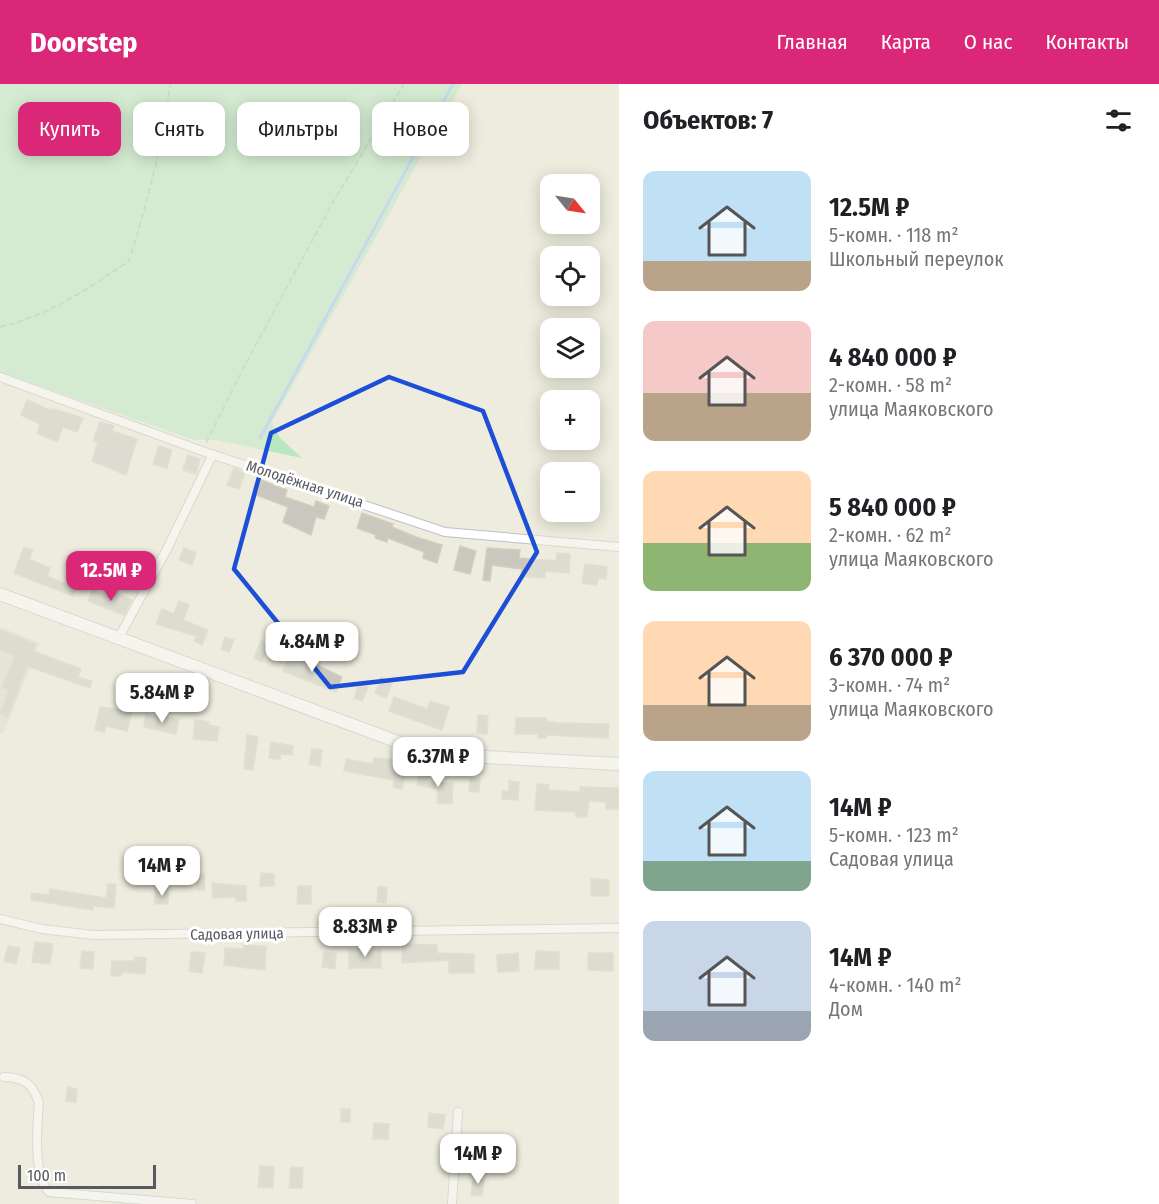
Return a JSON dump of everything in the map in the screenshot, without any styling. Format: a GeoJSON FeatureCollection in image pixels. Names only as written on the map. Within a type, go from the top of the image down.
{"type":"FeatureCollection","features":[{"type":"Feature","properties":{"kind":"street","name":"Молодёжная улица"},"geometry":{"type":"LineString","coordinates":[[0,378],[202,451],[445,532],[619,547]]}},
{"type":"Feature","properties":{"kind":"street"},"geometry":{"type":"LineString","coordinates":[[118,639],[167,549],[213,454]]}},
{"type":"Feature","properties":{"kind":"street"},"geometry":{"type":"LineString","coordinates":[[0,594],[417,749],[466,756],[619,764]]}},
{"type":"Feature","properties":{"kind":"street","name":"Садовая улица"},"geometry":{"type":"LineString","coordinates":[[0,919],[42,929],[93,935],[619,928]]}},
{"type":"Feature","properties":{"kind":"street"},"geometry":{"type":"LineString","coordinates":[[4,1077],[22,1080],[33,1087],[36,1093],[39,1103],[38,1165],[42,1185],[49,1192],[192,1204]]}},
{"type":"Feature","properties":{"kind":"street"},"geometry":{"type":"LineString","coordinates":[[452,1204],[458,1112]]}},
{"type":"Feature","properties":{"kind":"path"},"geometry":{"type":"LineString","coordinates":[[0,327],[23,322],[51,309],[129,261],[145,207],[166,119],[170,84]]}},
{"type":"Feature","properties":{"kind":"path"},"geometry":{"type":"LineString","coordinates":[[202,451],[333,202],[404,84]]}},
{"type":"Feature","properties":{"kind":"highlighted area"},"geometry":{"type":"Polygon","coordinates":[[[389,377],[483,411],[537,552],[463,672],[330,687],[234,569],[271,433],[389,377]]]}},
{"type":"Feature","properties":{"kind":"shaded area"},"geometry":{"type":"Polygon","coordinates":[[[0,627],[40,643],[3,734],[0,733],[0,627]]]}},
{"type":"Feature","properties":{"kind":"green space"},"geometry":{"type":"Polygon","coordinates":[[[0,84],[462,84],[452,102],[372,102],[372,156],[422,156],[272,422],[280,438],[302,458],[216,440],[194,440],[0,372],[0,84]]]}},
{"type":"Feature","properties":{"kind":"building"},"geometry":{"type":"Polygon","coordinates":[[[27,400],[52,411],[53,409],[83,418],[77,432],[63,427],[57,442],[37,433],[40,424],[21,415],[27,400]]]}},
{"type":"Feature","properties":{"kind":"building"},"geometry":{"type":"Polygon","coordinates":[[[100,422],[114,426],[112,431],[137,439],[126,475],[92,461],[98,442],[93,441],[100,422]]]}},
{"type":"Feature","properties":{"kind":"building"},"geometry":{"type":"Polygon","coordinates":[[[159,446],[172,450],[167,468],[153,464],[159,446]]]}},
{"type":"Feature","properties":{"kind":"building"},"geometry":{"type":"Polygon","coordinates":[[[188,455],[200,459],[196,474],[183,470],[188,455]]]}},
{"type":"Feature","properties":{"kind":"building"},"geometry":{"type":"Polygon","coordinates":[[[234,468],[245,473],[239,489],[227,485],[234,468]]]}},
{"type":"Feature","properties":{"kind":"building"},"geometry":{"type":"Polygon","coordinates":[[[261,480],[287,490],[285,497],[314,507],[316,501],[329,506],[324,519],[316,517],[311,535],[283,522],[288,507],[256,495],[261,480]]]}},
{"type":"Feature","properties":{"kind":"building"},"geometry":{"type":"Polygon","coordinates":[[[362,513],[393,524],[392,527],[416,537],[442,545],[437,563],[423,558],[424,552],[388,538],[387,542],[375,538],[376,535],[357,528],[362,513]]]}},
{"type":"Feature","properties":{"kind":"building"},"geometry":{"type":"Polygon","coordinates":[[[460,546],[476,551],[470,574],[454,570],[460,546]]]}},
{"type":"Feature","properties":{"kind":"building"},"geometry":{"type":"Polygon","coordinates":[[[24,547],[33,550],[29,559],[50,568],[47,576],[66,584],[68,578],[79,582],[73,596],[14,573],[24,547]]]}},
{"type":"Feature","properties":{"kind":"building"},"geometry":{"type":"Polygon","coordinates":[[[184,548],[196,553],[192,565],[179,560],[184,548]]]}},
{"type":"Feature","properties":{"kind":"building"},"geometry":{"type":"Polygon","coordinates":[[[487,548],[520,550],[519,558],[556,561],[557,553],[570,554],[569,573],[545,571],[545,578],[521,576],[522,569],[492,565],[490,581],[483,580],[487,548]]]}},
{"type":"Feature","properties":{"kind":"building"},"geometry":{"type":"Polygon","coordinates":[[[585,564],[607,567],[606,579],[598,578],[597,585],[582,583],[585,564]]]}},
{"type":"Feature","properties":{"kind":"building"},"geometry":{"type":"Polygon","coordinates":[[[92,590],[111,597],[113,591],[132,600],[124,615],[88,601],[92,590]]]}},
{"type":"Feature","properties":{"kind":"building"},"geometry":{"type":"Polygon","coordinates":[[[179,601],[189,605],[183,620],[208,630],[202,645],[194,641],[196,636],[156,624],[162,609],[174,614],[179,601]]]}},
{"type":"Feature","properties":{"kind":"building"},"geometry":{"type":"Polygon","coordinates":[[[0,630],[36,644],[33,651],[81,669],[78,677],[92,681],[90,688],[27,666],[8,717],[0,714],[9,690],[2,687],[15,656],[0,650],[0,630]]]}},
{"type":"Feature","properties":{"kind":"building"},"geometry":{"type":"Polygon","coordinates":[[[225,637],[234,640],[229,652],[221,649],[225,637]]]}},
{"type":"Feature","properties":{"kind":"building"},"geometry":{"type":"Polygon","coordinates":[[[261,641],[269,645],[262,662],[254,658],[261,641]]]}},
{"type":"Feature","properties":{"kind":"building"},"geometry":{"type":"Polygon","coordinates":[[[290,652],[342,677],[336,692],[283,671],[290,652]]]}},
{"type":"Feature","properties":{"kind":"building"},"geometry":{"type":"Polygon","coordinates":[[[381,678],[392,683],[386,698],[375,693],[381,678]]]}},
{"type":"Feature","properties":{"kind":"building"},"geometry":{"type":"Polygon","coordinates":[[[359,683],[368,687],[362,701],[354,698],[359,683]]]}},
{"type":"Feature","properties":{"kind":"building"},"geometry":{"type":"Polygon","coordinates":[[[394,697],[427,709],[430,701],[449,707],[442,730],[389,711],[394,697]]]}},
{"type":"Feature","properties":{"kind":"building"},"geometry":{"type":"Polygon","coordinates":[[[100,707],[132,711],[127,731],[106,726],[104,732],[95,730],[100,707]]]}},
{"type":"Feature","properties":{"kind":"building"},"geometry":{"type":"Polygon","coordinates":[[[146,714],[179,719],[176,734],[144,727],[146,714]]]}},
{"type":"Feature","properties":{"kind":"building"},"geometry":{"type":"Polygon","coordinates":[[[478,715],[488,716],[487,734],[477,733],[478,715]]]}},
{"type":"Feature","properties":{"kind":"building"},"geometry":{"type":"Polygon","coordinates":[[[516,718],[546,718],[546,721],[558,723],[609,724],[608,738],[546,735],[546,738],[538,738],[538,734],[515,734],[516,718]]]}},
{"type":"Feature","properties":{"kind":"building"},"geometry":{"type":"Polygon","coordinates":[[[195,720],[209,722],[209,725],[219,727],[217,741],[193,739],[195,720]]]}},
{"type":"Feature","properties":{"kind":"building"},"geometry":{"type":"Polygon","coordinates":[[[247,735],[258,737],[253,770],[244,769],[247,735]]]}},
{"type":"Feature","properties":{"kind":"building"},"geometry":{"type":"Polygon","coordinates":[[[271,742],[293,746],[292,755],[281,754],[280,760],[269,758],[271,742]]]}},
{"type":"Feature","properties":{"kind":"building"},"geometry":{"type":"Polygon","coordinates":[[[312,749],[322,750],[320,766],[309,764],[312,749]]]}},
{"type":"Feature","properties":{"kind":"building"},"geometry":{"type":"Polygon","coordinates":[[[374,758],[396,760],[395,764],[406,766],[402,789],[393,787],[394,780],[344,771],[346,759],[373,764],[374,758]]]}},
{"type":"Feature","properties":{"kind":"building"},"geometry":{"type":"Polygon","coordinates":[[[420,771],[429,772],[427,782],[453,783],[452,804],[437,803],[438,789],[417,785],[420,771]]]}},
{"type":"Feature","properties":{"kind":"building"},"geometry":{"type":"Polygon","coordinates":[[[470,778],[480,779],[479,792],[469,791],[470,778]]]}},
{"type":"Feature","properties":{"kind":"building"},"geometry":{"type":"Polygon","coordinates":[[[509,781],[519,782],[518,800],[502,799],[502,791],[509,791],[509,781]]]}},
{"type":"Feature","properties":{"kind":"building"},"geometry":{"type":"Polygon","coordinates":[[[537,784],[549,785],[548,790],[580,792],[580,787],[619,788],[619,809],[606,809],[606,802],[589,801],[587,817],[576,817],[576,812],[535,810],[537,784]]]}},
{"type":"Feature","properties":{"kind":"building"},"geometry":{"type":"Polygon","coordinates":[[[261,873],[274,874],[274,886],[260,886],[261,873]]]}},
{"type":"Feature","properties":{"kind":"building"},"geometry":{"type":"Polygon","coordinates":[[[196,874],[204,874],[205,890],[197,890],[196,874]]]}},
{"type":"Feature","properties":{"kind":"building"},"geometry":{"type":"Polygon","coordinates":[[[591,879],[609,880],[609,896],[591,896],[591,879]]]}},
{"type":"Feature","properties":{"kind":"building"},"geometry":{"type":"Polygon","coordinates":[[[212,883],[246,886],[246,901],[236,901],[236,897],[213,898],[212,883]]]}},
{"type":"Feature","properties":{"kind":"building"},"geometry":{"type":"Polygon","coordinates":[[[108,884],[116,884],[114,908],[93,906],[93,910],[31,900],[32,893],[49,895],[50,889],[106,898],[108,884]]]}},
{"type":"Feature","properties":{"kind":"building"},"geometry":{"type":"Polygon","coordinates":[[[298,886],[311,886],[311,904],[297,904],[298,886]]]}},
{"type":"Feature","properties":{"kind":"building"},"geometry":{"type":"Polygon","coordinates":[[[378,887],[387,887],[386,903],[377,902],[378,887]]]}},
{"type":"Feature","properties":{"kind":"building"},"geometry":{"type":"Polygon","coordinates":[[[155,889],[168,889],[168,904],[155,904],[155,889]]]}},
{"type":"Feature","properties":{"kind":"building"},"geometry":{"type":"Polygon","coordinates":[[[35,942],[53,944],[50,964],[32,962],[35,942]]]}},
{"type":"Feature","properties":{"kind":"building"},"geometry":{"type":"Polygon","coordinates":[[[402,944],[437,945],[437,953],[474,954],[474,973],[449,973],[449,960],[402,963],[402,944]]]}},
{"type":"Feature","properties":{"kind":"building"},"geometry":{"type":"Polygon","coordinates":[[[244,945],[266,946],[265,970],[224,965],[225,948],[244,949],[244,945]]]}},
{"type":"Feature","properties":{"kind":"building"},"geometry":{"type":"Polygon","coordinates":[[[8,946],[20,948],[16,964],[4,961],[8,946]]]}},
{"type":"Feature","properties":{"kind":"building"},"geometry":{"type":"Polygon","coordinates":[[[349,949],[381,949],[381,968],[349,968],[349,949]]]}},
{"type":"Feature","properties":{"kind":"building"},"geometry":{"type":"Polygon","coordinates":[[[82,951],[94,952],[93,969],[80,968],[82,951]]]}},
{"type":"Feature","properties":{"kind":"building"},"geometry":{"type":"Polygon","coordinates":[[[536,951],[559,952],[559,969],[535,969],[536,951]]]}},
{"type":"Feature","properties":{"kind":"building"},"geometry":{"type":"Polygon","coordinates":[[[191,952],[205,953],[202,973],[189,971],[191,952]]]}},
{"type":"Feature","properties":{"kind":"building"},"geometry":{"type":"Polygon","coordinates":[[[324,952],[336,954],[335,969],[322,967],[324,952]]]}},
{"type":"Feature","properties":{"kind":"building"},"geometry":{"type":"Polygon","coordinates":[[[518,953],[519,971],[498,972],[497,955],[518,953]]]}},
{"type":"Feature","properties":{"kind":"building"},"geometry":{"type":"Polygon","coordinates":[[[588,953],[613,953],[613,971],[588,970],[588,953]]]}},
{"type":"Feature","properties":{"kind":"building"},"geometry":{"type":"Polygon","coordinates":[[[135,957],[146,958],[145,974],[122,972],[121,976],[111,976],[112,961],[134,961],[135,957]]]}},
{"type":"Feature","properties":{"kind":"building"},"geometry":{"type":"Polygon","coordinates":[[[68,1087],[77,1089],[76,1102],[66,1101],[68,1087]]]}},
{"type":"Feature","properties":{"kind":"building"},"geometry":{"type":"Polygon","coordinates":[[[341,1109],[350,1109],[350,1122],[341,1122],[341,1109]]]}},
{"type":"Feature","properties":{"kind":"building"},"geometry":{"type":"Polygon","coordinates":[[[429,1113],[445,1115],[443,1129],[428,1127],[429,1113]]]}},
{"type":"Feature","properties":{"kind":"building"},"geometry":{"type":"Polygon","coordinates":[[[374,1123],[389,1124],[388,1139],[373,1139],[374,1123]]]}},
{"type":"Feature","properties":{"kind":"building"},"geometry":{"type":"Polygon","coordinates":[[[260,1166],[274,1167],[273,1188],[258,1187],[260,1166]]]}},
{"type":"Feature","properties":{"kind":"building"},"geometry":{"type":"Polygon","coordinates":[[[291,1167],[303,1168],[302,1188],[289,1188],[291,1167]]]}},
{"type":"Feature","properties":{"kind":"building"},"geometry":{"type":"Polygon","coordinates":[[[474,1173],[484,1174],[482,1196],[471,1195],[474,1173]]]}},
{"type":"Feature","properties":{"kind":"waterway"},"geometry":{"type":"LineString","coordinates":[[260,438],[453,84]]}}]}
